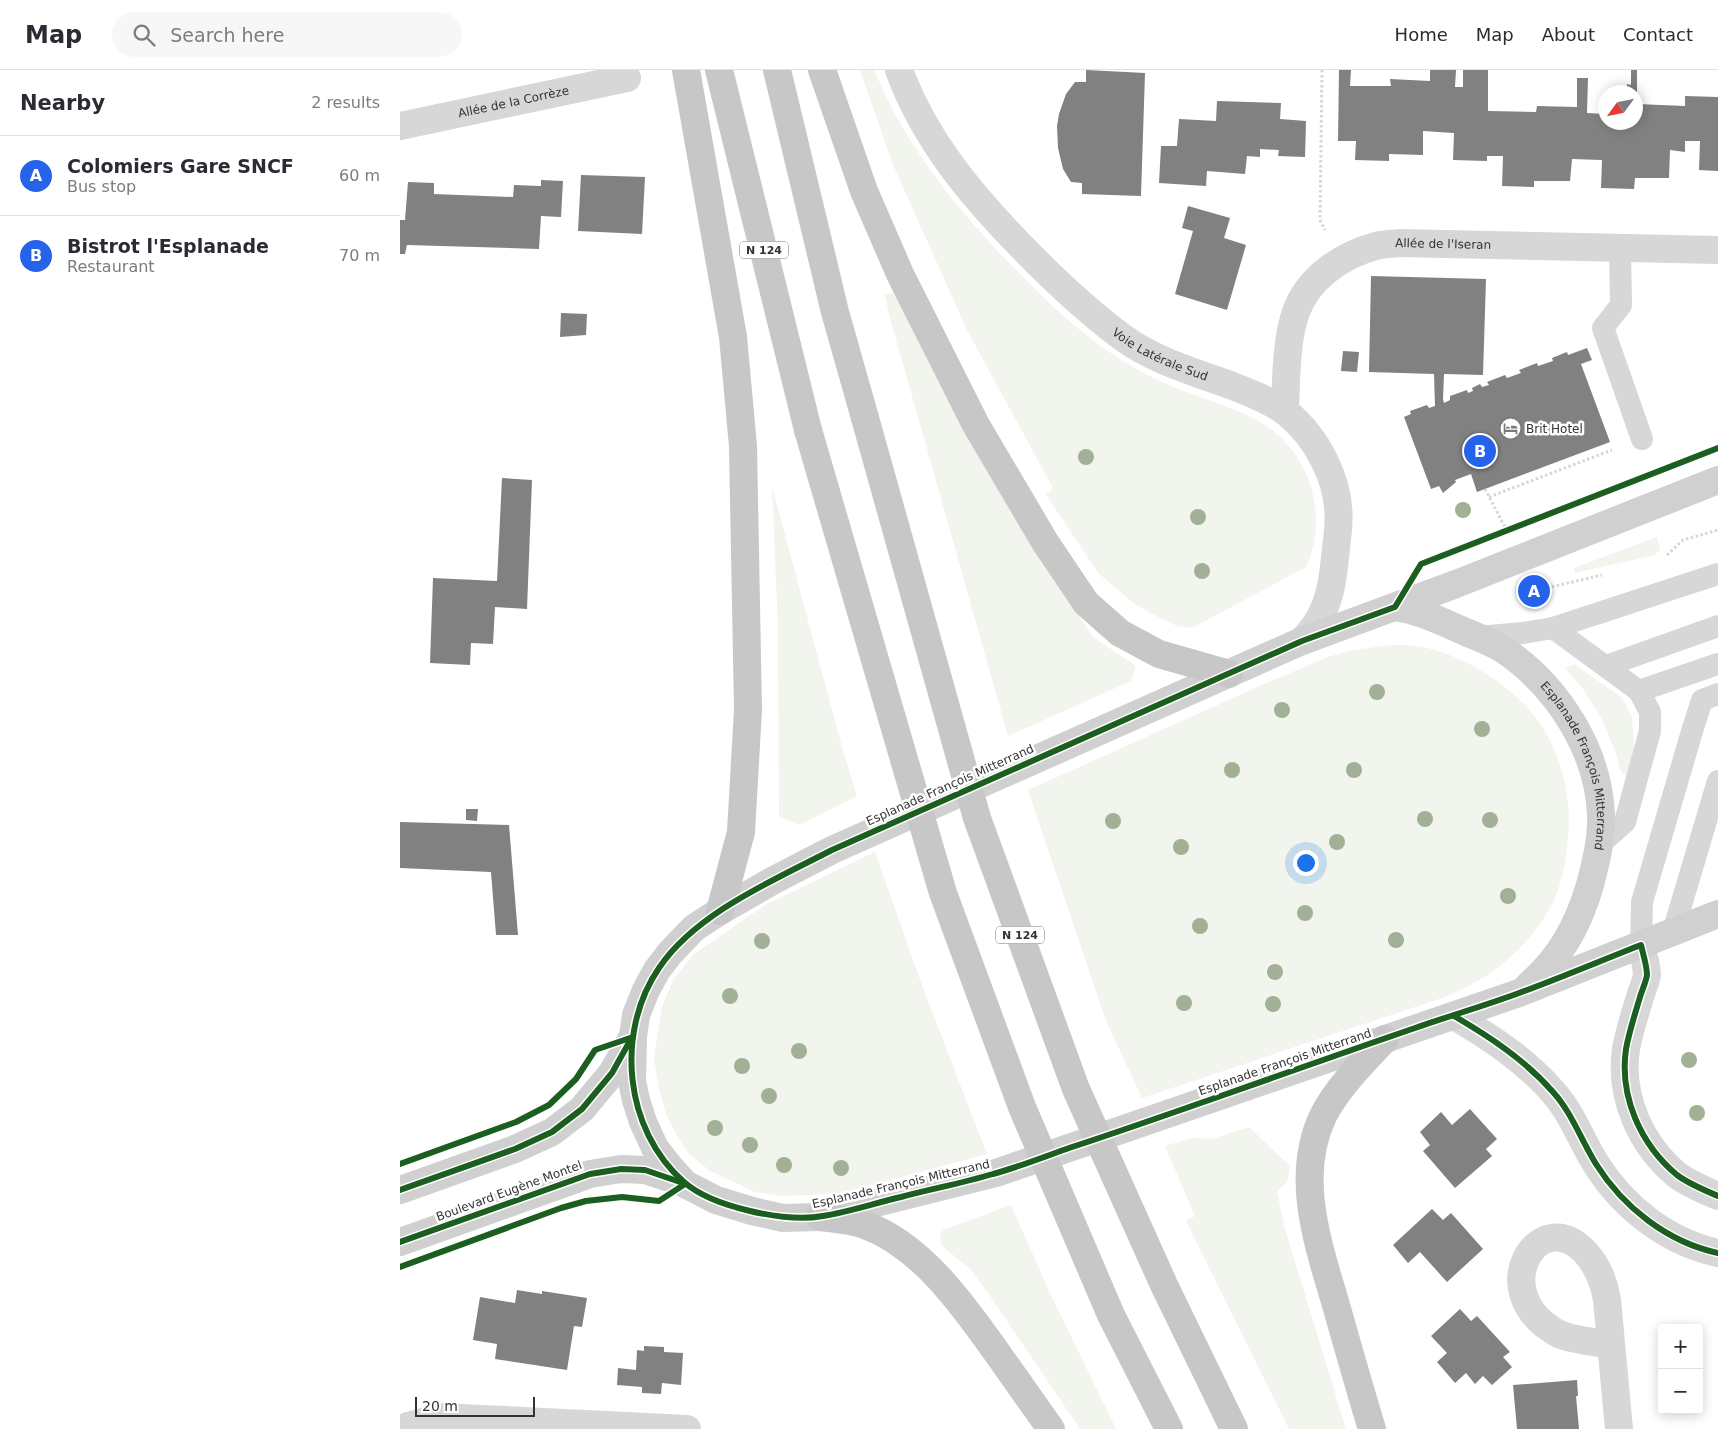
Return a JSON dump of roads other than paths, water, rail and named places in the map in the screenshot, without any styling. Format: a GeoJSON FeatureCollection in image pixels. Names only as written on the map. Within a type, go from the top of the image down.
{"type":"FeatureCollection","features":[{"type":"Feature","properties":{"kind":"highway"},"geometry":{"type":"LineString","coordinates":[[686,70],[734,337],[743,446],[748,710],[741,832],[720,911]]}},
{"type":"Feature","properties":{"kind":"highway","name":"N 124"},"geometry":{"type":"LineString","coordinates":[[719,70],[808,430],[943,893],[1022,1107],[1111,1315],[1169,1429]]}},
{"type":"Feature","properties":{"kind":"highway","name":"N 124"},"geometry":{"type":"LineString","coordinates":[[777,70],[835,312],[977,818],[1076,1089],[1164,1285],[1234,1429]]}},
{"type":"Feature","properties":{"kind":"highway"},"geometry":{"type":"LineString","coordinates":[[822,70],[864,191],[900,274],[976,425],[1045,542],[1086,603],[1120,633],[1159,654],[1229,674]]}},
{"type":"Feature","properties":{"kind":"highway"},"geometry":{"type":"LineString","coordinates":[[1372,1429],[1320,1249],[1310,1199],[1310,1164],[1314,1140],[1324,1114],[1359,1067],[1385,1039]]}},
{"type":"Feature","properties":{"kind":"highway"},"geometry":{"type":"LineString","coordinates":[[820,1217],[865,1225],[888,1236],[911,1251],[962,1306],[1051,1429]]}},
{"type":"Feature","properties":{"kind":"main road","name":"Esplanade François Mitterrand"},"geometry":{"type":"LineString","coordinates":[[1718,480],[1396,607],[1302,641],[832,850],[774,880],[694,928],[657,970],[646,990],[636,1015],[633,1037],[632,1081],[643,1122],[655,1148],[685,1184],[716,1200],[752,1211],[783,1218],[820,1217],[996,1173],[1519,993],[1718,914]]}},
{"type":"Feature","properties":{"kind":"main road","name":"Esplanade François Mitterrand"},"geometry":{"type":"LineString","coordinates":[[1396,607],[1422,613],[1478,637],[1504,650],[1527,668],[1566,712],[1580,737],[1590,761],[1597,787],[1601,814],[1599,845],[1586,897],[1568,940],[1542,974],[1519,993]]}},
{"type":"Feature","properties":{"kind":"main road"},"geometry":{"type":"LineString","coordinates":[[400,1190],[515,1148],[552,1132],[582,1109],[612,1073],[633,1037]]}},
{"type":"Feature","properties":{"kind":"main road","name":"Boulevard Eugène Montel"},"geometry":{"type":"LineString","coordinates":[[400,1242],[590,1174],[621,1168],[645,1170],[685,1184]]}},
{"type":"Feature","properties":{"kind":"street","name":"Voie Latérale Sud"},"geometry":{"type":"LineString","coordinates":[[899,70],[916,109],[948,162],[1002,227],[1079,302],[1124,338],[1153,355],[1250,393],[1285,411],[1300,425],[1319,449],[1330,473],[1338,501],[1338,531],[1330,593],[1319,620],[1302,641]]}},
{"type":"Feature","properties":{"kind":"street","name":"Allée de la Corrèze"},"geometry":{"type":"LineString","coordinates":[[400,126],[627,78]]}},
{"type":"Feature","properties":{"kind":"street","name":"Allée de l'Iseran"},"geometry":{"type":"LineString","coordinates":[[1285,411],[1289,340],[1295,312],[1305,292],[1318,278],[1341,261],[1358,252],[1377,246],[1399,243],[1718,250]]}},
{"type":"Feature","properties":{"kind":"street"},"geometry":{"type":"LineString","coordinates":[[1641,945],[1647,975],[1626,1050],[1625,1074],[1628,1098],[1636,1121],[1647,1142],[1662,1161],[1679,1176],[1698,1188],[1718,1196]]}},
{"type":"Feature","properties":{"kind":"street"},"geometry":{"type":"LineString","coordinates":[[1454,1016],[1491,1038],[1516,1056],[1554,1092],[1596,1164],[1613,1187],[1633,1208],[1655,1226],[1685,1243],[1718,1253]]}},
{"type":"Feature","properties":{"kind":"street"},"geometry":{"type":"LineString","coordinates":[[1611,1345],[1619,1429]]}},
{"type":"Feature","properties":{"kind":"street"},"geometry":{"type":"LineString","coordinates":[[406,1424],[441,1418],[687,1429]]}},
{"type":"Feature","properties":{"kind":"lane"},"geometry":{"type":"LineString","coordinates":[[1620,247],[1621,305],[1603,328],[1642,438]]}},
{"type":"Feature","properties":{"kind":"lane"},"geometry":{"type":"LineString","coordinates":[[1478,637],[1553,628],[1718,574]]}},
{"type":"Feature","properties":{"kind":"lane"},"geometry":{"type":"LineString","coordinates":[[1606,666],[1718,626]]}},
{"type":"Feature","properties":{"kind":"lane"},"geometry":{"type":"LineString","coordinates":[[1553,628],[1639,691],[1650,712],[1650,731],[1625,822],[1599,845]]}},
{"type":"Feature","properties":{"kind":"lane"},"geometry":{"type":"LineString","coordinates":[[1639,691],[1718,664]]}},
{"type":"Feature","properties":{"kind":"lane"},"geometry":{"type":"LineString","coordinates":[[1641,945],[1642,902],[1693,728],[1702,700],[1718,694]]}},
{"type":"Feature","properties":{"kind":"lane"},"geometry":{"type":"LineString","coordinates":[[1673,932],[1718,781]]}},
{"type":"Feature","properties":{"kind":"place","name":"Brit Hotel"},"geometry":{"type":"Point","coordinates":[1510,429]}},
{"type":"Feature","properties":{"kind":"place","name":"Bistrot l'Esplanade"},"geometry":{"type":"Point","coordinates":[1480,451]}},
{"type":"Feature","properties":{"kind":"place","name":"Colomiers Gare SNCF"},"geometry":{"type":"Point","coordinates":[1534,591]}}]}
